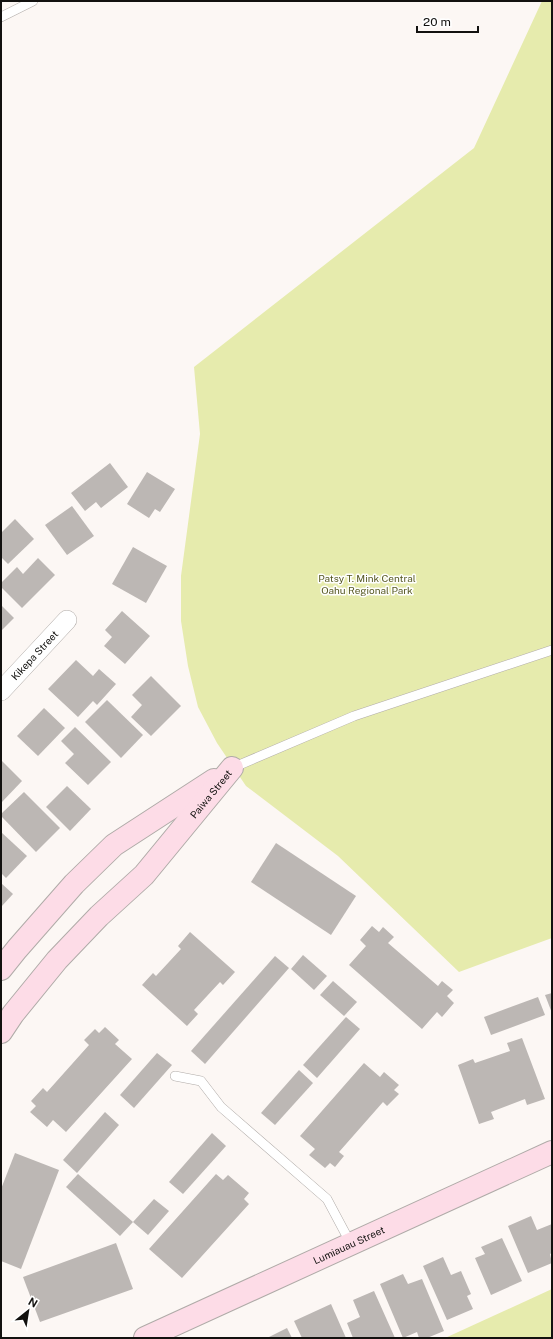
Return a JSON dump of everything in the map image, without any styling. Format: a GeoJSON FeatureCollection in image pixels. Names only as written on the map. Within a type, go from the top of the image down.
{"type":"FeatureCollection","features":[{"type":"Feature","properties":{"kind":"street","name":"Kikepa Street"},"geometry":{"type":"LineString","coordinates":[[1,690],[67,620]]}},
{"type":"Feature","properties":{"kind":"street","name":"Paiwa Street"},"geometry":{"type":"LineString","coordinates":[[1,969],[16,949],[74,884],[114,845],[232,768]]}},
{"type":"Feature","properties":{"kind":"street","name":"Paiwa Street"},"geometry":{"type":"LineString","coordinates":[[1,1032],[13,1014],[57,960],[99,916],[144,875],[232,768]]}},
{"type":"Feature","properties":{"kind":"street","name":"Lumiauau Street"},"geometry":{"type":"LineString","coordinates":[[145,1338],[552,1152]]}},
{"type":"Feature","properties":{"kind":"lane"},"geometry":{"type":"LineString","coordinates":[[1,18],[34,1]]}},
{"type":"Feature","properties":{"kind":"lane"},"geometry":{"type":"LineString","coordinates":[[232,768],[354,716],[552,650]]}},
{"type":"Feature","properties":{"kind":"lane"},"geometry":{"type":"LineString","coordinates":[[175,1076],[201,1081],[221,1107],[327,1199],[351,1244]]}},
{"type":"Feature","properties":{"kind":"green space","name":"Patsy T. Mink Central Oahu Regional Park"},"geometry":{"type":"Polygon","coordinates":[[[542,1],[552,1],[552,938],[459,972],[338,856],[246,786],[217,743],[198,707],[188,666],[181,621],[181,576],[200,434],[194,367],[474,148],[542,1]]]}},
{"type":"Feature","properties":{"kind":"green space"},"geometry":{"type":"Polygon","coordinates":[[[552,1289],[552,1338],[445,1338],[552,1289]]]}},
{"type":"Feature","properties":{"kind":"building"},"geometry":{"type":"Polygon","coordinates":[[[110,463],[128,487],[101,508],[96,502],[85,511],[71,493],[110,463]]]}},
{"type":"Feature","properties":{"kind":"building"},"geometry":{"type":"Polygon","coordinates":[[[147,472],[175,489],[160,512],[155,509],[149,518],[127,504],[147,472]]]}},
{"type":"Feature","properties":{"kind":"building"},"geometry":{"type":"Polygon","coordinates":[[[72,506],[94,536],[67,555],[45,525],[72,506]]]}},
{"type":"Feature","properties":{"kind":"building"},"geometry":{"type":"Polygon","coordinates":[[[15,519],[34,539],[8,564],[1,557],[1,533],[15,519]]]}},
{"type":"Feature","properties":{"kind":"building"},"geometry":{"type":"Polygon","coordinates":[[[133,547],[167,566],[146,603],[112,584],[133,547]]]}},
{"type":"Feature","properties":{"kind":"building"},"geometry":{"type":"Polygon","coordinates":[[[38,558],[55,575],[22,608],[1,587],[1,583],[17,567],[23,574],[38,558]]]}},
{"type":"Feature","properties":{"kind":"building"},"geometry":{"type":"Polygon","coordinates":[[[1,605],[14,618],[1,631],[1,605]]]}},
{"type":"Feature","properties":{"kind":"building"},"geometry":{"type":"Polygon","coordinates":[[[122,611],[150,636],[125,664],[104,646],[112,637],[105,630],[122,611]]]}},
{"type":"Feature","properties":{"kind":"building"},"geometry":{"type":"Polygon","coordinates":[[[76,660],[93,676],[99,669],[116,684],[97,705],[93,701],[78,717],[48,689],[76,660]]]}},
{"type":"Feature","properties":{"kind":"building"},"geometry":{"type":"Polygon","coordinates":[[[151,676],[181,706],[151,736],[131,717],[142,705],[132,695],[151,676]]]}},
{"type":"Feature","properties":{"kind":"building"},"geometry":{"type":"Polygon","coordinates":[[[107,700],[143,735],[121,758],[85,722],[107,700]]]}},
{"type":"Feature","properties":{"kind":"building"},"geometry":{"type":"Polygon","coordinates":[[[44,708],[65,728],[38,756],[17,736],[44,708]]]}},
{"type":"Feature","properties":{"kind":"building"},"geometry":{"type":"Polygon","coordinates":[[[75,727],[111,762],[88,785],[65,763],[74,754],[61,741],[75,727]]]}},
{"type":"Feature","properties":{"kind":"building"},"geometry":{"type":"Polygon","coordinates":[[[1,760],[22,781],[1,803],[1,760]]]}},
{"type":"Feature","properties":{"kind":"building"},"geometry":{"type":"Polygon","coordinates":[[[67,786],[91,809],[70,831],[46,807],[67,786]]]}},
{"type":"Feature","properties":{"kind":"building"},"geometry":{"type":"Polygon","coordinates":[[[24,792],[60,828],[36,852],[1,816],[1,814],[24,792]]]}},
{"type":"Feature","properties":{"kind":"building"},"geometry":{"type":"Polygon","coordinates":[[[1,832],[27,856],[6,878],[1,873],[1,832]]]}},
{"type":"Feature","properties":{"kind":"building"},"geometry":{"type":"Polygon","coordinates":[[[276,843],[356,896],[331,935],[251,882],[276,843]]]}},
{"type":"Feature","properties":{"kind":"building"},"geometry":{"type":"Polygon","coordinates":[[[1,883],[13,894],[1,907],[1,883]]]}},
{"type":"Feature","properties":{"kind":"building"},"geometry":{"type":"Polygon","coordinates":[[[372,926],[379,932],[383,927],[394,937],[388,943],[438,986],[442,981],[453,990],[447,996],[454,1003],[442,1017],[437,1012],[422,1029],[349,965],[366,946],[360,940],[372,926]]]}},
{"type":"Feature","properties":{"kind":"building"},"geometry":{"type":"Polygon","coordinates":[[[190,932],[235,972],[223,985],[220,982],[194,1010],[198,1014],[187,1026],[142,985],[153,973],[156,976],[181,949],[178,946],[190,932]]]}},
{"type":"Feature","properties":{"kind":"building"},"geometry":{"type":"Polygon","coordinates":[[[303,955],[327,976],[314,990],[291,969],[303,955]]]}},
{"type":"Feature","properties":{"kind":"building"},"geometry":{"type":"Polygon","coordinates":[[[275,956],[289,968],[205,1064],[191,1051],[275,956]]]}},
{"type":"Feature","properties":{"kind":"building"},"geometry":{"type":"Polygon","coordinates":[[[333,981],[357,1002],[344,1016],[320,995],[333,981]]]}},
{"type":"Feature","properties":{"kind":"building"},"geometry":{"type":"Polygon","coordinates":[[[552,993],[552,1013],[545,995],[552,993]]]}},
{"type":"Feature","properties":{"kind":"building"},"geometry":{"type":"Polygon","coordinates":[[[538,997],[545,1015],[491,1035],[484,1017],[538,997]]]}},
{"type":"Feature","properties":{"kind":"building"},"geometry":{"type":"Polygon","coordinates":[[[346,1017],[360,1029],[317,1078],[303,1065],[346,1017]]]}},
{"type":"Feature","properties":{"kind":"building"},"geometry":{"type":"Polygon","coordinates":[[[105,1027],[119,1040],[115,1044],[132,1059],[66,1132],[53,1120],[47,1127],[30,1112],[36,1106],[31,1101],[43,1088],[47,1092],[89,1045],[84,1040],[95,1029],[99,1033],[105,1027]]]}},
{"type":"Feature","properties":{"kind":"building"},"geometry":{"type":"Polygon","coordinates":[[[522,1038],[545,1099],[527,1105],[525,1099],[491,1112],[494,1119],[479,1124],[458,1065],[473,1059],[475,1063],[510,1051],[507,1043],[522,1038]]]}},
{"type":"Feature","properties":{"kind":"building"},"geometry":{"type":"Polygon","coordinates":[[[157,1053],[172,1065],[134,1108],[120,1095],[157,1053]]]}},
{"type":"Feature","properties":{"kind":"building"},"geometry":{"type":"Polygon","coordinates":[[[364,1063],[380,1077],[384,1072],[399,1085],[394,1090],[399,1094],[387,1106],[383,1102],[339,1152],[344,1156],[335,1167],[330,1163],[325,1168],[309,1155],[315,1149],[300,1136],[364,1063]]]}},
{"type":"Feature","properties":{"kind":"building"},"geometry":{"type":"Polygon","coordinates":[[[299,1070],[313,1083],[275,1125],[261,1113],[299,1070]]]}},
{"type":"Feature","properties":{"kind":"building"},"geometry":{"type":"Polygon","coordinates":[[[105,1112],[119,1125],[77,1173],[63,1160],[105,1112]]]}},
{"type":"Feature","properties":{"kind":"building"},"geometry":{"type":"Polygon","coordinates":[[[212,1133],[226,1146],[183,1194],[169,1182],[212,1133]]]}},
{"type":"Feature","properties":{"kind":"building"},"geometry":{"type":"Polygon","coordinates":[[[15,1153],[59,1170],[21,1269],[1,1261],[1,1189],[15,1153]]]}},
{"type":"Feature","properties":{"kind":"building"},"geometry":{"type":"Polygon","coordinates":[[[78,1174],[133,1222],[120,1236],[66,1187],[78,1174]]]}},
{"type":"Feature","properties":{"kind":"building"},"geometry":{"type":"Polygon","coordinates":[[[216,1174],[223,1180],[228,1175],[249,1193],[244,1199],[249,1204],[182,1278],[149,1249],[216,1174]]]}},
{"type":"Feature","properties":{"kind":"building"},"geometry":{"type":"Polygon","coordinates":[[[154,1199],[169,1211],[148,1235],[133,1222],[154,1199]]]}},
{"type":"Feature","properties":{"kind":"building"},"geometry":{"type":"Polygon","coordinates":[[[531,1216],[537,1230],[552,1224],[552,1253],[550,1254],[552,1263],[528,1273],[508,1226],[531,1216]]]}},
{"type":"Feature","properties":{"kind":"building"},"geometry":{"type":"Polygon","coordinates":[[[502,1238],[522,1281],[491,1295],[475,1258],[485,1254],[481,1247],[502,1238]]]}},
{"type":"Feature","properties":{"kind":"building"},"geometry":{"type":"Polygon","coordinates":[[[116,1243],[133,1289],[40,1322],[23,1277],[116,1243]]]}},
{"type":"Feature","properties":{"kind":"building"},"geometry":{"type":"Polygon","coordinates":[[[443,1257],[451,1275],[461,1271],[471,1294],[467,1296],[473,1309],[447,1320],[423,1266],[443,1257]]]}},
{"type":"Feature","properties":{"kind":"building"},"geometry":{"type":"Polygon","coordinates":[[[403,1274],[408,1284],[422,1279],[444,1331],[427,1338],[419,1338],[417,1332],[403,1338],[380,1284],[403,1274]]]}},
{"type":"Feature","properties":{"kind":"building"},"geometry":{"type":"Polygon","coordinates":[[[374,1291],[395,1338],[353,1338],[347,1323],[360,1317],[353,1300],[374,1291]]]}},
{"type":"Feature","properties":{"kind":"building"},"geometry":{"type":"Polygon","coordinates":[[[331,1304],[346,1338],[302,1338],[294,1321],[331,1304]]]}},
{"type":"Feature","properties":{"kind":"building"},"geometry":{"type":"Polygon","coordinates":[[[287,1328],[292,1338],[267,1338],[287,1328]]]}}]}
